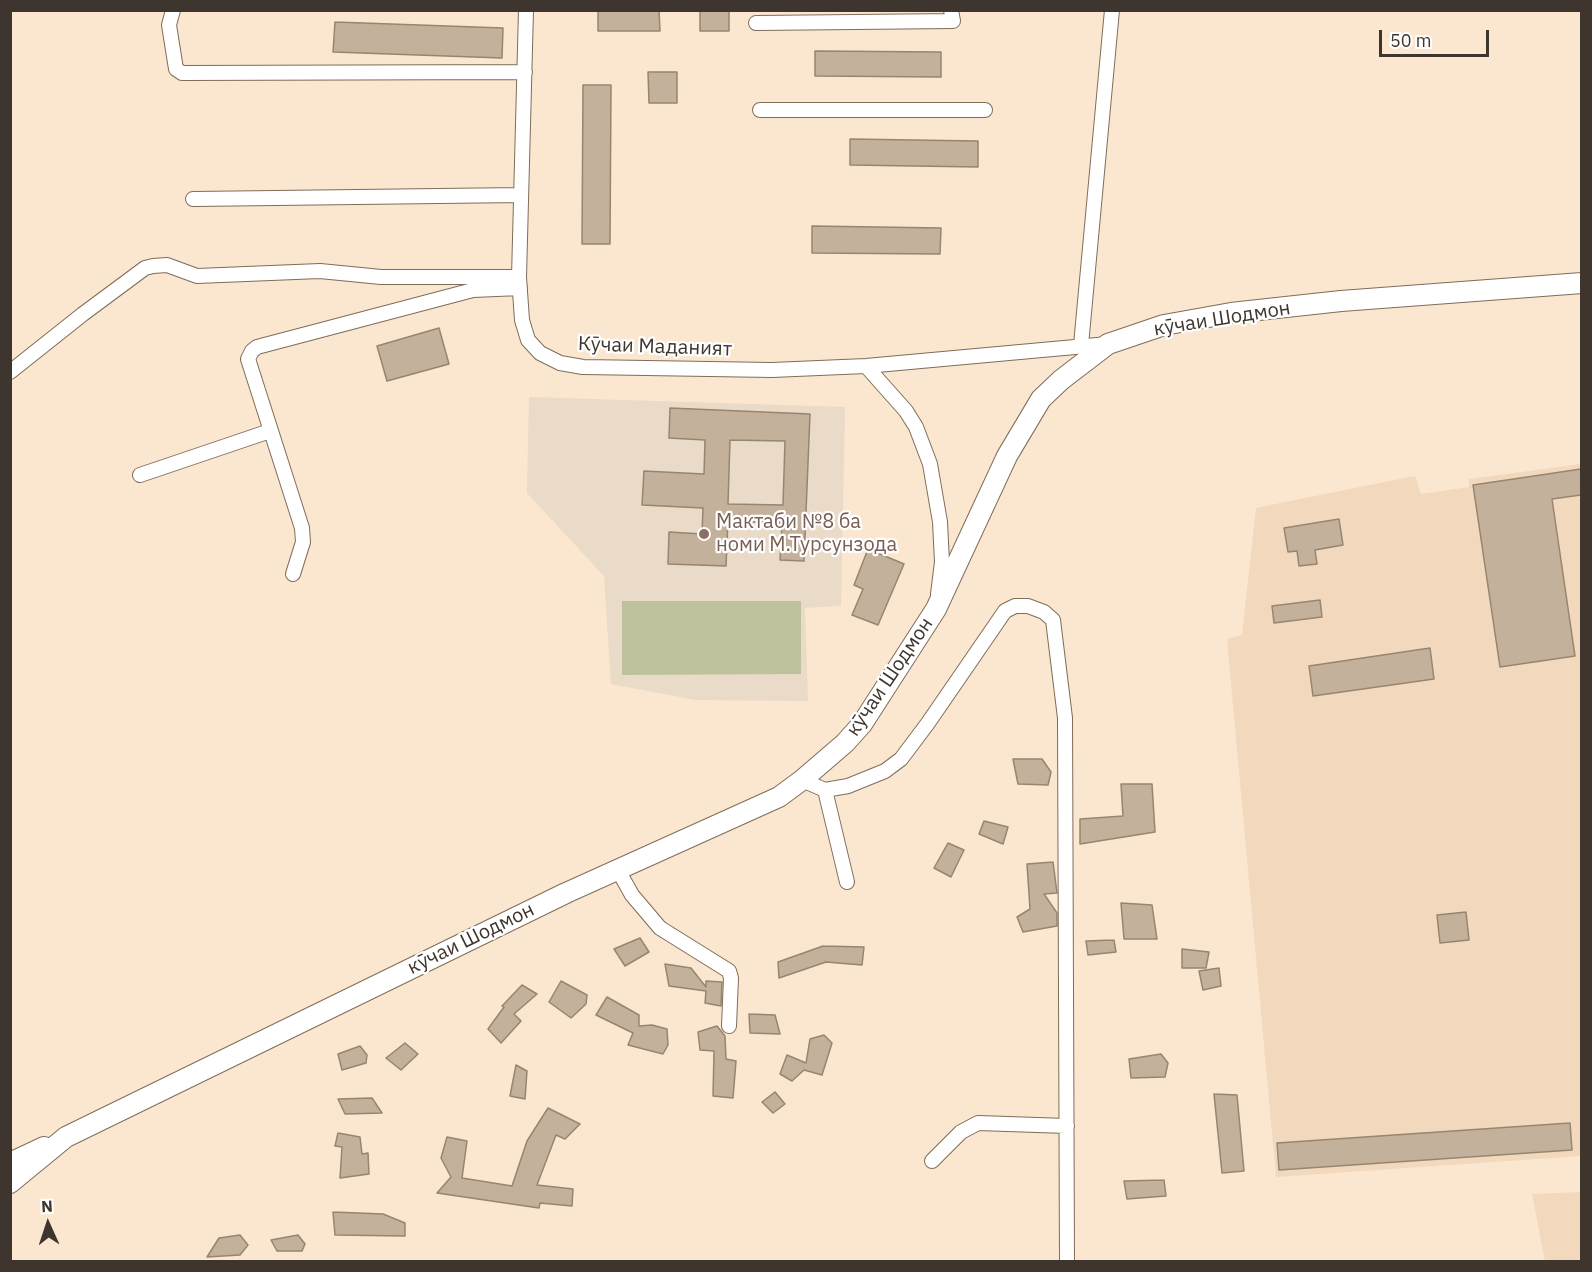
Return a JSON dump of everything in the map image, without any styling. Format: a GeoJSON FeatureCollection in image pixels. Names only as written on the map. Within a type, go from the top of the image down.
{"type":"FeatureCollection","features":[{"type":"Feature","properties":{"kind":"main road","name":"кӯчаи Шодмон"},"geometry":{"type":"LineString","coordinates":[[10,1183],[66,1137],[618,870],[779,797],[802,780],[831,756],[862,723],[936,609],[1007,456],[1041,399],[1060,380],[1108,344],[1164,325],[1231,313],[1341,301],[1581,283]]}},
{"type":"Feature","properties":{"kind":"main road"},"geometry":{"type":"LineString","coordinates":[[10,1163],[66,1137]]}},
{"type":"Feature","properties":{"kind":"street"},"geometry":{"type":"LineString","coordinates":[[173,10],[169,25],[176,69],[182,73],[525,72]]}},
{"type":"Feature","properties":{"kind":"street","name":"Кӯчаи Маданият"},"geometry":{"type":"LineString","coordinates":[[526,10],[520,283],[522,320],[528,340],[540,353],[560,363],[583,367],[772,370],[866,366],[1108,344]]}},
{"type":"Feature","properties":{"kind":"street"},"geometry":{"type":"LineString","coordinates":[[756,23],[953,21],[951,10]]}},
{"type":"Feature","properties":{"kind":"street"},"geometry":{"type":"LineString","coordinates":[[1081,345],[1112,10]]}},
{"type":"Feature","properties":{"kind":"street"},"geometry":{"type":"LineString","coordinates":[[760,110],[986,110]]}},
{"type":"Feature","properties":{"kind":"street"},"geometry":{"type":"LineString","coordinates":[[193,199],[521,195]]}},
{"type":"Feature","properties":{"kind":"street"},"geometry":{"type":"LineString","coordinates":[[10,372],[139,272],[153,266],[167,266],[197,276],[320,271],[381,277],[520,283]]}},
{"type":"Feature","properties":{"kind":"street"},"geometry":{"type":"LineString","coordinates":[[293,573],[303,542],[302,528],[248,359],[257,347],[473,290],[520,283]]}},
{"type":"Feature","properties":{"kind":"street"},"geometry":{"type":"LineString","coordinates":[[866,366],[906,411],[916,427],[930,464],[941,538],[942,562],[936,609]]}},
{"type":"Feature","properties":{"kind":"street"},"geometry":{"type":"LineString","coordinates":[[140,475],[270,431]]}},
{"type":"Feature","properties":{"kind":"street"},"geometry":{"type":"LineString","coordinates":[[802,780],[825,790],[848,786],[885,771],[901,759],[1005,611],[1015,606],[1028,606],[1044,612],[1053,620],[1065,718],[1067,1262]]}},
{"type":"Feature","properties":{"kind":"street"},"geometry":{"type":"LineString","coordinates":[[825,790],[847,882]]}},
{"type":"Feature","properties":{"kind":"street"},"geometry":{"type":"LineString","coordinates":[[618,870],[632,895],[660,928],[729,971],[731,978],[729,1026]]}},
{"type":"Feature","properties":{"kind":"street"},"geometry":{"type":"LineString","coordinates":[[932,1161],[961,1132],[978,1124],[1067,1126]]}},
{"type":"Feature","properties":{"kind":"shaded area","name":"Мактаби №8 ба номи М.Турсунзода"},"geometry":{"type":"Polygon","coordinates":[[[529,397],[845,407],[841,606],[805,608],[808,701],[696,700],[611,684],[604,576],[527,493],[529,397]]]}},
{"type":"Feature","properties":{"kind":"shaded area"},"geometry":{"type":"Polygon","coordinates":[[[1581,464],[1581,1156],[1276,1177],[1227,639],[1242,635],[1256,508],[1415,476],[1421,494],[1469,487],[1469,479],[1581,464]]]}},
{"type":"Feature","properties":{"kind":"shaded area"},"geometry":{"type":"Polygon","coordinates":[[[1581,1192],[1581,1261],[1545,1261],[1532,1194],[1581,1192]]]}},
{"type":"Feature","properties":{"kind":"green space"},"geometry":{"type":"Polygon","coordinates":[[[622,601],[801,601],[801,674],[622,675],[622,601]]]}},
{"type":"Feature","properties":{"kind":"building"},"geometry":{"type":"Polygon","coordinates":[[[598,10],[659,10],[660,31],[598,31],[598,10]]]}},
{"type":"Feature","properties":{"kind":"building"},"geometry":{"type":"Polygon","coordinates":[[[700,10],[729,10],[729,31],[700,31],[700,10]]]}},
{"type":"Feature","properties":{"kind":"building"},"geometry":{"type":"Polygon","coordinates":[[[335,22],[503,28],[502,58],[333,52],[335,22]]]}},
{"type":"Feature","properties":{"kind":"building"},"geometry":{"type":"Polygon","coordinates":[[[815,51],[941,52],[941,77],[815,76],[815,51]]]}},
{"type":"Feature","properties":{"kind":"building"},"geometry":{"type":"Polygon","coordinates":[[[648,72],[677,72],[677,103],[649,103],[648,72]]]}},
{"type":"Feature","properties":{"kind":"building"},"geometry":{"type":"Polygon","coordinates":[[[583,85],[611,85],[610,244],[582,244],[583,85]]]}},
{"type":"Feature","properties":{"kind":"building"},"geometry":{"type":"Polygon","coordinates":[[[850,139],[978,141],[978,167],[850,165],[850,139]]]}},
{"type":"Feature","properties":{"kind":"building"},"geometry":{"type":"Polygon","coordinates":[[[812,226],[941,228],[940,254],[812,253],[812,226]]]}},
{"type":"Feature","properties":{"kind":"building"},"geometry":{"type":"Polygon","coordinates":[[[439,328],[449,364],[387,381],[377,346],[439,328]]]}},
{"type":"Feature","properties":{"kind":"building"},"geometry":{"type":"Polygon","coordinates":[[[670,408],[810,414],[804,561],[780,560],[782,523],[728,521],[726,566],[668,564],[669,532],[702,534],[703,508],[642,505],[644,471],[704,474],[705,440],[669,438],[670,408]],[[730,440],[728,504],[783,505],[785,441],[730,440]]]}},
{"type":"Feature","properties":{"kind":"building"},"geometry":{"type":"Polygon","coordinates":[[[1581,469],[1581,495],[1552,499],[1575,656],[1500,667],[1473,485],[1581,469]]]}},
{"type":"Feature","properties":{"kind":"building"},"geometry":{"type":"Polygon","coordinates":[[[1339,519],[1343,545],[1315,550],[1317,564],[1299,566],[1297,551],[1288,552],[1284,528],[1339,519]]]}},
{"type":"Feature","properties":{"kind":"building"},"geometry":{"type":"Polygon","coordinates":[[[868,549],[904,564],[878,625],[852,615],[863,589],[854,585],[868,549]]]}},
{"type":"Feature","properties":{"kind":"building"},"geometry":{"type":"Polygon","coordinates":[[[1320,600],[1322,617],[1274,623],[1272,606],[1320,600]]]}},
{"type":"Feature","properties":{"kind":"building"},"geometry":{"type":"Polygon","coordinates":[[[1430,648],[1434,679],[1313,696],[1309,666],[1430,648]]]}},
{"type":"Feature","properties":{"kind":"building"},"geometry":{"type":"Polygon","coordinates":[[[1013,759],[1042,759],[1051,772],[1048,785],[1018,784],[1013,759]]]}},
{"type":"Feature","properties":{"kind":"building"},"geometry":{"type":"Polygon","coordinates":[[[1121,784],[1152,784],[1155,832],[1080,844],[1080,819],[1123,816],[1121,784]]]}},
{"type":"Feature","properties":{"kind":"building"},"geometry":{"type":"Polygon","coordinates":[[[984,821],[1008,827],[1003,844],[979,834],[984,821]]]}},
{"type":"Feature","properties":{"kind":"building"},"geometry":{"type":"Polygon","coordinates":[[[948,843],[964,850],[951,877],[934,868],[948,843]]]}},
{"type":"Feature","properties":{"kind":"building"},"geometry":{"type":"Polygon","coordinates":[[[1053,862],[1057,893],[1044,894],[1057,913],[1057,926],[1023,932],[1017,917],[1030,909],[1027,864],[1053,862]]]}},
{"type":"Feature","properties":{"kind":"building"},"geometry":{"type":"Polygon","coordinates":[[[1121,903],[1152,905],[1157,939],[1124,939],[1121,903]]]}},
{"type":"Feature","properties":{"kind":"building"},"geometry":{"type":"Polygon","coordinates":[[[1466,912],[1469,940],[1440,943],[1437,915],[1466,912]]]}},
{"type":"Feature","properties":{"kind":"building"},"geometry":{"type":"Polygon","coordinates":[[[640,938],[649,952],[625,966],[614,949],[640,938]]]}},
{"type":"Feature","properties":{"kind":"building"},"geometry":{"type":"Polygon","coordinates":[[[1114,940],[1116,952],[1088,955],[1086,941],[1114,940]]]}},
{"type":"Feature","properties":{"kind":"building"},"geometry":{"type":"Polygon","coordinates":[[[823,946],[864,947],[862,965],[826,962],[779,978],[778,962],[823,946]]]}},
{"type":"Feature","properties":{"kind":"building"},"geometry":{"type":"Polygon","coordinates":[[[1182,949],[1209,952],[1206,968],[1182,968],[1182,949]]]}},
{"type":"Feature","properties":{"kind":"building"},"geometry":{"type":"Polygon","coordinates":[[[665,964],[691,968],[706,987],[706,981],[722,982],[721,1006],[705,1003],[706,991],[669,986],[665,964]]]}},
{"type":"Feature","properties":{"kind":"building"},"geometry":{"type":"Polygon","coordinates":[[[1219,968],[1221,986],[1203,990],[1199,971],[1219,968]]]}},
{"type":"Feature","properties":{"kind":"building"},"geometry":{"type":"Polygon","coordinates":[[[561,981],[587,995],[586,1004],[571,1018],[549,1002],[561,981]]]}},
{"type":"Feature","properties":{"kind":"building"},"geometry":{"type":"Polygon","coordinates":[[[522,985],[537,994],[514,1014],[521,1021],[501,1043],[488,1029],[504,1007],[502,1006],[522,985]]]}},
{"type":"Feature","properties":{"kind":"building"},"geometry":{"type":"Polygon","coordinates":[[[607,997],[639,1015],[639,1026],[652,1025],[667,1029],[668,1045],[663,1054],[628,1045],[633,1033],[596,1015],[607,997]]]}},
{"type":"Feature","properties":{"kind":"building"},"geometry":{"type":"Polygon","coordinates":[[[749,1014],[775,1015],[780,1034],[750,1033],[749,1014]]]}},
{"type":"Feature","properties":{"kind":"building"},"geometry":{"type":"Polygon","coordinates":[[[717,1026],[725,1036],[726,1059],[736,1061],[733,1098],[713,1096],[714,1051],[700,1050],[698,1032],[717,1026]]]}},
{"type":"Feature","properties":{"kind":"building"},"geometry":{"type":"Polygon","coordinates":[[[824,1035],[832,1043],[822,1075],[804,1070],[792,1081],[780,1074],[787,1055],[806,1063],[810,1039],[824,1035]]]}},
{"type":"Feature","properties":{"kind":"building"},"geometry":{"type":"Polygon","coordinates":[[[405,1043],[418,1054],[401,1070],[386,1058],[405,1043]]]}},
{"type":"Feature","properties":{"kind":"building"},"geometry":{"type":"Polygon","coordinates":[[[360,1046],[367,1055],[366,1063],[342,1070],[338,1054],[360,1046]]]}},
{"type":"Feature","properties":{"kind":"building"},"geometry":{"type":"Polygon","coordinates":[[[1161,1054],[1168,1063],[1165,1077],[1131,1078],[1129,1059],[1161,1054]]]}},
{"type":"Feature","properties":{"kind":"building"},"geometry":{"type":"Polygon","coordinates":[[[516,1065],[527,1071],[525,1099],[510,1096],[516,1065]]]}},
{"type":"Feature","properties":{"kind":"building"},"geometry":{"type":"Polygon","coordinates":[[[775,1092],[785,1104],[773,1113],[762,1102],[775,1092]]]}},
{"type":"Feature","properties":{"kind":"building"},"geometry":{"type":"Polygon","coordinates":[[[1214,1094],[1237,1095],[1244,1171],[1222,1173],[1214,1094]]]}},
{"type":"Feature","properties":{"kind":"building"},"geometry":{"type":"Polygon","coordinates":[[[372,1098],[382,1113],[345,1114],[338,1099],[372,1098]]]}},
{"type":"Feature","properties":{"kind":"building"},"geometry":{"type":"Polygon","coordinates":[[[548,1108],[580,1124],[565,1139],[556,1135],[537,1185],[573,1189],[572,1206],[540,1203],[539,1208],[437,1193],[451,1177],[441,1158],[447,1137],[467,1141],[462,1178],[512,1186],[527,1141],[548,1108]]]}},
{"type":"Feature","properties":{"kind":"building"},"geometry":{"type":"Polygon","coordinates":[[[1570,1123],[1572,1150],[1279,1170],[1277,1143],[1570,1123]]]}},
{"type":"Feature","properties":{"kind":"building"},"geometry":{"type":"Polygon","coordinates":[[[338,1133],[360,1137],[362,1154],[368,1153],[369,1174],[340,1178],[342,1147],[335,1146],[338,1133]]]}},
{"type":"Feature","properties":{"kind":"building"},"geometry":{"type":"Polygon","coordinates":[[[1164,1180],[1166,1196],[1127,1199],[1124,1181],[1164,1180]]]}},
{"type":"Feature","properties":{"kind":"building"},"geometry":{"type":"Polygon","coordinates":[[[333,1212],[383,1214],[405,1223],[405,1236],[335,1235],[333,1212]]]}},
{"type":"Feature","properties":{"kind":"building"},"geometry":{"type":"Polygon","coordinates":[[[240,1235],[248,1245],[240,1255],[207,1257],[219,1238],[240,1235]]]}},
{"type":"Feature","properties":{"kind":"building"},"geometry":{"type":"Polygon","coordinates":[[[298,1235],[305,1244],[302,1251],[277,1251],[271,1240],[298,1235]]]}},
{"type":"Feature","properties":{"kind":"place","name":"Мактаби №8 ба номи М.Турсунзода"},"geometry":{"type":"Point","coordinates":[704,534]}}]}
